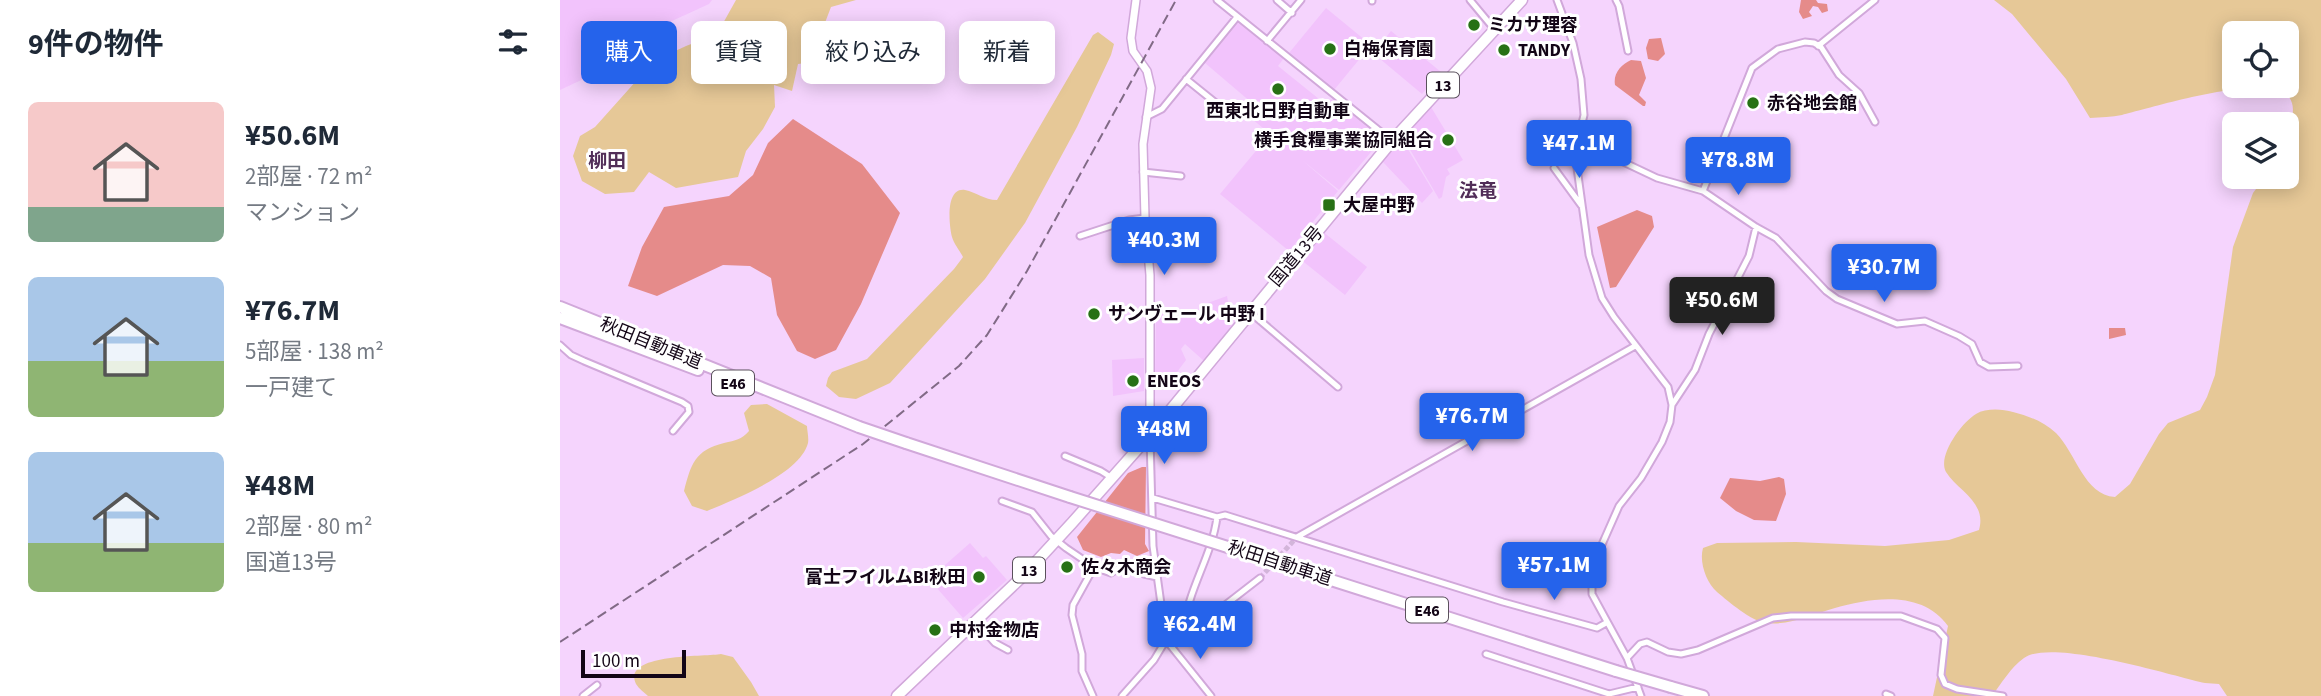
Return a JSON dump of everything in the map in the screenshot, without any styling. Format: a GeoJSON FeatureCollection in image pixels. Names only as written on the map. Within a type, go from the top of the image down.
{"type":"FeatureCollection","features":[{"type":"Feature","properties":{"kind":"highway","name":"国道13号"},"geometry":{"type":"LineString","coordinates":[[897,696],[976,622],[1112,478],[1392,141],[1522,0]]}},
{"type":"Feature","properties":{"kind":"highway","name":"秋田自動車道"},"geometry":{"type":"LineString","coordinates":[[560,306],[859,427]]}},
{"type":"Feature","properties":{"kind":"highway","name":"秋田自動車道"},"geometry":{"type":"LineString","coordinates":[[560,318],[744,387],[906,443],[1616,671],[1703,696]]}},
{"type":"Feature","properties":{"kind":"street"},"geometry":{"type":"LineString","coordinates":[[1136,0],[1131,38],[1133,51],[1150,80],[1150,102],[1143,144],[1143,172],[1150,275],[1153,546],[1166,640],[1211,696]]}},
{"type":"Feature","properties":{"kind":"street"},"geometry":{"type":"LineString","coordinates":[[1217,0],[1392,141]]}},
{"type":"Feature","properties":{"kind":"street"},"geometry":{"type":"LineString","coordinates":[[1277,0],[1292,13]]}},
{"type":"Feature","properties":{"kind":"street"},"geometry":{"type":"LineString","coordinates":[[1267,41],[1301,0]]}},
{"type":"Feature","properties":{"kind":"street"},"geometry":{"type":"LineString","coordinates":[[1469,0],[1495,30]]}},
{"type":"Feature","properties":{"kind":"street"},"geometry":{"type":"LineString","coordinates":[[1616,0],[1628,51]]}},
{"type":"Feature","properties":{"kind":"street"},"geometry":{"type":"LineString","coordinates":[[1818,46],[1875,0]]}},
{"type":"Feature","properties":{"kind":"street"},"geometry":{"type":"LineString","coordinates":[[1560,1],[1581,79],[1584,114],[1577,144],[1577,169],[1589,255],[1602,298],[1668,387],[1672,405],[1670,422],[1662,442],[1641,478],[1619,506],[1592,567],[1592,594],[1627,659],[1641,696]]}},
{"type":"Feature","properties":{"kind":"street"},"geometry":{"type":"LineString","coordinates":[[1146,117],[1162,109],[1237,17]]}},
{"type":"Feature","properties":{"kind":"street"},"geometry":{"type":"LineString","coordinates":[[1703,191],[1752,68],[1778,49],[1805,42],[1818,46],[1839,75],[1859,93],[1875,122]]}},
{"type":"Feature","properties":{"kind":"street"},"geometry":{"type":"LineString","coordinates":[[1186,79],[1232,116]]}},
{"type":"Feature","properties":{"kind":"street"},"geometry":{"type":"LineString","coordinates":[[1577,144],[1600,151],[1657,178],[1703,191],[1776,238],[1826,291],[1837,299],[1897,324],[1925,321],[1959,336],[1972,344],[1980,362],[1989,367],[2018,366]]}},
{"type":"Feature","properties":{"kind":"street"},"geometry":{"type":"LineString","coordinates":[[1554,168],[1583,207]]}},
{"type":"Feature","properties":{"kind":"street"},"geometry":{"type":"LineString","coordinates":[[1143,172],[1181,176]]}},
{"type":"Feature","properties":{"kind":"street"},"geometry":{"type":"LineString","coordinates":[[1080,236],[1129,220],[1145,218]]}},
{"type":"Feature","properties":{"kind":"street"},"geometry":{"type":"LineString","coordinates":[[1672,405],[1695,370],[1709,334],[1749,256],[1756,227]]}},
{"type":"Feature","properties":{"kind":"street"},"geometry":{"type":"LineString","coordinates":[[1250,312],[1338,387]]}},
{"type":"Feature","properties":{"kind":"street"},"geometry":{"type":"LineString","coordinates":[[560,345],[571,355],[584,361],[682,401],[688,406],[688,412],[673,431]]}},
{"type":"Feature","properties":{"kind":"street"},"geometry":{"type":"LineString","coordinates":[[1296,538],[1635,346]]}},
{"type":"Feature","properties":{"kind":"street"},"geometry":{"type":"LineString","coordinates":[[1065,456],[1112,478]]}},
{"type":"Feature","properties":{"kind":"street"},"geometry":{"type":"LineString","coordinates":[[1153,498],[1217,517],[1225,515],[1503,602],[1597,628],[1606,623]]}},
{"type":"Feature","properties":{"kind":"street"},"geometry":{"type":"LineString","coordinates":[[1002,500],[1032,512],[1056,540],[1094,567],[1111,573],[1127,564],[1134,564],[1144,575],[1157,577]]}},
{"type":"Feature","properties":{"kind":"street"},"geometry":{"type":"LineString","coordinates":[[1184,630],[1185,612],[1210,545],[1217,517]]}},
{"type":"Feature","properties":{"kind":"street"},"geometry":{"type":"LineString","coordinates":[[1093,696],[1082,671],[1082,654],[1072,615],[1073,605],[1094,567]]}},
{"type":"Feature","properties":{"kind":"street"},"geometry":{"type":"LineString","coordinates":[[1122,696],[1154,660],[1166,640],[1220,610],[1260,578]]}},
{"type":"Feature","properties":{"kind":"street"},"geometry":{"type":"LineString","coordinates":[[1627,659],[1640,644],[1647,642],[1668,652],[1681,654],[1698,650],[1773,618],[1901,616],[1937,629],[1945,638],[1941,675],[1945,684],[1957,689],[2003,696]]}},
{"type":"Feature","properties":{"kind":"street"},"geometry":{"type":"LineString","coordinates":[[976,622],[995,643],[1008,650]]}},
{"type":"Feature","properties":{"kind":"street"},"geometry":{"type":"LineString","coordinates":[[1486,654],[1609,694],[1638,687]]}},
{"type":"Feature","properties":{"kind":"street"},"geometry":{"type":"LineString","coordinates":[[583,696],[597,685]]}},
{"type":"Feature","properties":{"kind":"shaded area"},"geometry":{"type":"Polygon","coordinates":[[[560,0],[712,0],[709,4],[672,21],[581,21],[581,80],[560,90],[560,0]]]}},
{"type":"Feature","properties":{"kind":"shaded area"},"geometry":{"type":"Polygon","coordinates":[[[736,0],[856,0],[831,7],[826,21],[801,21],[801,64],[798,64],[792,91],[774,85],[775,107],[746,151],[738,177],[676,188],[649,172],[634,192],[605,194],[582,181],[573,156],[580,136],[595,127],[633,84],[677,84],[677,50],[691,44],[691,84],[787,84],[787,21],[724,21],[736,0]]]}},
{"type":"Feature","properties":{"kind":"shaded area"},"geometry":{"type":"Polygon","coordinates":[[[1801,0],[1816,0],[1818,3],[1827,4],[1828,11],[1822,13],[1818,7],[1813,6],[1809,12],[1812,16],[1803,19],[1799,12],[1801,0]]]}},
{"type":"Feature","properties":{"kind":"shaded area"},"geometry":{"type":"Polygon","coordinates":[[[1994,0],[2321,0],[2321,696],[2227,696],[2219,684],[2112,660],[2059,652],[2038,653],[2024,658],[1992,696],[1933,696],[1948,626],[1925,606],[1896,599],[1880,599],[1849,604],[1792,621],[1766,623],[1734,606],[1713,588],[1707,577],[1702,559],[1703,548],[1717,543],[1796,542],[1885,546],[1949,540],[1979,530],[1979,512],[1975,504],[1951,479],[1944,465],[1952,440],[1970,418],[1980,412],[2009,411],[2046,425],[2063,441],[2088,481],[2104,494],[2115,497],[2130,484],[2168,423],[2200,410],[2215,375],[2233,247],[2253,193],[2256,189],[2299,189],[2299,112],[2293,112],[2290,98],[2299,98],[2299,21],[2222,21],[2222,92],[2122,115],[2090,118],[2066,79],[2012,14],[1994,0]]]}},
{"type":"Feature","properties":{"kind":"shaded area","name":"白梅保育園"},"geometry":{"type":"Polygon","coordinates":[[[1326,8],[1371,45],[1334,90],[1289,53],[1326,8]]]}},
{"type":"Feature","properties":{"kind":"shaded area"},"geometry":{"type":"Polygon","coordinates":[[[1238,23],[1284,58],[1278,66],[1324,103],[1333,99],[1382,139],[1339,190],[1302,160],[1338,191],[1289,251],[1220,194],[1270,134],[1245,113],[1252,103],[1205,63],[1238,23]]]}},
{"type":"Feature","properties":{"kind":"shaded area"},"geometry":{"type":"Polygon","coordinates":[[[1391,31],[1441,72],[1422,94],[1373,53],[1391,31]]]}},
{"type":"Feature","properties":{"kind":"shaded area"},"geometry":{"type":"Polygon","coordinates":[[[1098,32],[1114,44],[1111,55],[1077,127],[1025,223],[985,279],[890,383],[856,399],[839,397],[826,386],[832,372],[867,359],[963,257],[951,231],[950,208],[954,194],[965,190],[997,200],[1093,35],[1098,32]]]}},
{"type":"Feature","properties":{"kind":"shaded area"},"geometry":{"type":"Polygon","coordinates":[[[1661,38],[1665,54],[1658,61],[1648,59],[1646,48],[1649,39],[1661,38]]]}},
{"type":"Feature","properties":{"kind":"shaded area"},"geometry":{"type":"Polygon","coordinates":[[[1631,60],[1641,61],[1646,78],[1639,95],[1646,102],[1645,106],[1615,85],[1618,70],[1631,60]]]}},
{"type":"Feature","properties":{"kind":"shaded area"},"geometry":{"type":"Polygon","coordinates":[[[1431,107],[1463,160],[1447,169],[1450,174],[1446,177],[1442,197],[1439,199],[1405,141],[1418,120],[1431,107]]]}},
{"type":"Feature","properties":{"kind":"shaded area"},"geometry":{"type":"Polygon","coordinates":[[[793,119],[862,164],[900,213],[861,304],[836,350],[815,359],[797,351],[777,315],[771,278],[750,266],[723,265],[657,296],[628,286],[642,247],[664,207],[729,196],[753,175],[768,143],[793,119]]]}},
{"type":"Feature","properties":{"kind":"shaded area"},"geometry":{"type":"Polygon","coordinates":[[[1403,141],[1433,191],[1422,203],[1382,161],[1403,141]]]}},
{"type":"Feature","properties":{"kind":"shaded area"},"geometry":{"type":"Polygon","coordinates":[[[1637,210],[1652,216],[1654,227],[1616,287],[1610,288],[1597,227],[1637,210]]]}},
{"type":"Feature","properties":{"kind":"shaded area"},"geometry":{"type":"Polygon","coordinates":[[[1322,231],[1367,267],[1345,295],[1300,259],[1322,231]]]}},
{"type":"Feature","properties":{"kind":"shaded area"},"geometry":{"type":"Polygon","coordinates":[[[1227,296],[1232,325],[1204,361],[1185,344],[1181,349],[1186,360],[1177,372],[1155,383],[1156,315],[1196,311],[1205,304],[1227,296]]]}},
{"type":"Feature","properties":{"kind":"shaded area"},"geometry":{"type":"Polygon","coordinates":[[[2109,328],[2125,328],[2126,335],[2109,339],[2109,328]]]}},
{"type":"Feature","properties":{"kind":"shaded area"},"geometry":{"type":"Polygon","coordinates":[[[1144,358],[1144,391],[1113,396],[1112,360],[1144,358]]]}},
{"type":"Feature","properties":{"kind":"shaded area"},"geometry":{"type":"Polygon","coordinates":[[[767,404],[807,426],[808,443],[803,454],[780,475],[749,492],[707,511],[692,506],[684,491],[692,466],[700,454],[743,436],[749,431],[744,413],[751,405],[767,404]]]}},
{"type":"Feature","properties":{"kind":"shaded area"},"geometry":{"type":"Polygon","coordinates":[[[1146,467],[1145,544],[1149,551],[1137,556],[1124,550],[1120,554],[1111,553],[1101,557],[1083,550],[1077,537],[1128,473],[1146,467]]]}},
{"type":"Feature","properties":{"kind":"shaded area"},"geometry":{"type":"Polygon","coordinates":[[[1779,477],[1784,479],[1786,494],[1776,521],[1754,520],[1736,511],[1720,498],[1730,478],[1760,481],[1779,477]]]}},
{"type":"Feature","properties":{"kind":"shaded area"},"geometry":{"type":"Polygon","coordinates":[[[970,543],[983,558],[986,556],[1007,580],[963,618],[929,579],[970,543]]]}},
{"type":"Feature","properties":{"kind":"shaded area"},"geometry":{"type":"Polygon","coordinates":[[[721,654],[733,657],[759,696],[648,696],[636,684],[635,674],[641,667],[652,662],[667,658],[721,654]]]}},
{"type":"Feature","properties":{"kind":"tunnel"},"geometry":{"type":"LineString","coordinates":[[1260,578],[1296,538]]}},
{"type":"Feature","properties":{"kind":"railway"},"geometry":{"type":"LineString","coordinates":[[560,642],[863,444],[959,366],[987,335],[1027,271],[1176,0]]}},
{"type":"Feature","properties":{"kind":"place","name":"ミカサ理容"},"geometry":{"type":"Point","coordinates":[1474,25]}},
{"type":"Feature","properties":{"kind":"place","name":"白梅保育園"},"geometry":{"type":"Point","coordinates":[1330,49]}},
{"type":"Feature","properties":{"kind":"place","name":"TANDY"},"geometry":{"type":"Point","coordinates":[1504,50]}},
{"type":"Feature","properties":{"kind":"place","name":"西東北日野自動車"},"geometry":{"type":"Point","coordinates":[1278,89]}},
{"type":"Feature","properties":{"kind":"place","name":"赤谷地会館"},"geometry":{"type":"Point","coordinates":[1753,103]}},
{"type":"Feature","properties":{"kind":"place","name":"横手食糧事業協同組合"},"geometry":{"type":"Point","coordinates":[1448,140]}},
{"type":"Feature","properties":{"kind":"place","name":"大屋中野"},"geometry":{"type":"Point","coordinates":[1329,205]}},
{"type":"Feature","properties":{"kind":"place","name":"サンヴェール 中野 I"},"geometry":{"type":"Point","coordinates":[1094,314]}},
{"type":"Feature","properties":{"kind":"place","name":"ENEOS"},"geometry":{"type":"Point","coordinates":[1133,381]}},
{"type":"Feature","properties":{"kind":"place","name":"佐々木商会"},"geometry":{"type":"Point","coordinates":[1067,567]}},
{"type":"Feature","properties":{"kind":"place","name":"富士フイルムBI秋田"},"geometry":{"type":"Point","coordinates":[979,577]}},
{"type":"Feature","properties":{"kind":"place","name":"中村金物店"},"geometry":{"type":"Point","coordinates":[935,630]}},
{"type":"Feature","properties":{"kind":"district","name":"柳田"},"geometry":{"type":"Point","coordinates":[607,160]}},
{"type":"Feature","properties":{"kind":"district","name":"法竜"},"geometry":{"type":"Point","coordinates":[1478,190]}}]}
